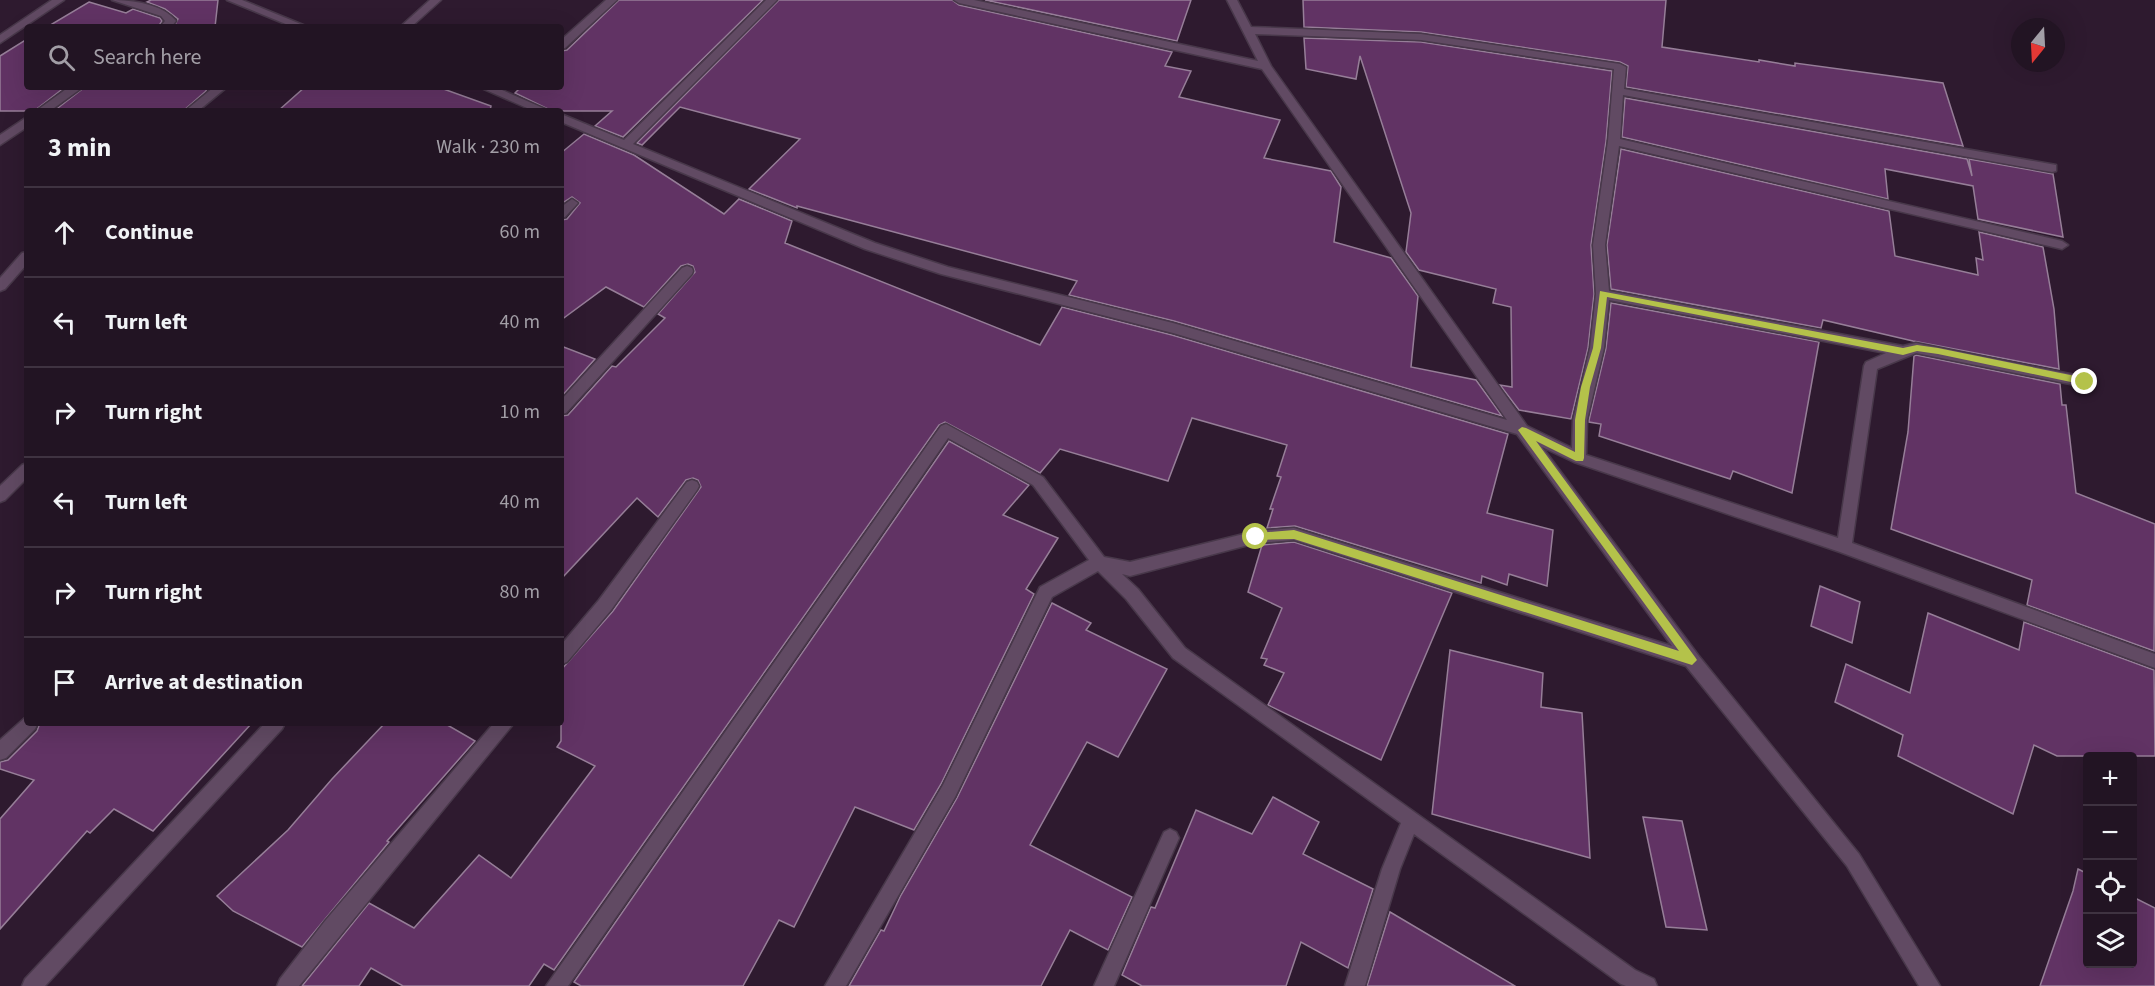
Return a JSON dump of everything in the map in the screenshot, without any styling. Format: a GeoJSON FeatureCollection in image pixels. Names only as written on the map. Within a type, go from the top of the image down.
{"type":"FeatureCollection","features":[{"type":"Feature","properties":{"kind":"street"},"geometry":{"type":"LineString","coordinates":[[0,40],[59,0]]}},
{"type":"Feature","properties":{"kind":"street"},"geometry":{"type":"LineString","coordinates":[[117,0],[165,14],[171,21],[168,24]]}},
{"type":"Feature","properties":{"kind":"street"},"geometry":{"type":"LineString","coordinates":[[232,0],[295,24]]}},
{"type":"Feature","properties":{"kind":"street"},"geometry":{"type":"LineString","coordinates":[[408,24],[436,0]]}},
{"type":"Feature","properties":{"kind":"street"},"geometry":{"type":"LineString","coordinates":[[564,43],[612,0]]}},
{"type":"Feature","properties":{"kind":"street"},"geometry":{"type":"LineString","coordinates":[[624,146],[772,0]]}},
{"type":"Feature","properties":{"kind":"street"},"geometry":{"type":"LineString","coordinates":[[959,0],[1266,66]]}},
{"type":"Feature","properties":{"kind":"street"},"geometry":{"type":"LineString","coordinates":[[1232,0],[1266,66],[1522,430],[1692,660],[1853,860],[1930,986]]}},
{"type":"Feature","properties":{"kind":"street"},"geometry":{"type":"LineString","coordinates":[[1246,30],[1421,37],[1620,67],[1614,141],[1599,245],[1603,294],[1597,348],[1580,420],[1579,458]]}},
{"type":"Feature","properties":{"kind":"street"},"geometry":{"type":"LineString","coordinates":[[46,108],[73,90]]}},
{"type":"Feature","properties":{"kind":"street"},"geometry":{"type":"LineString","coordinates":[[195,108],[217,90]]}},
{"type":"Feature","properties":{"kind":"street"},"geometry":{"type":"LineString","coordinates":[[511,91],[539,108]]}},
{"type":"Feature","properties":{"kind":"street"},"geometry":{"type":"LineString","coordinates":[[1618,91],[2052,168]]}},
{"type":"Feature","properties":{"kind":"street"},"geometry":{"type":"LineString","coordinates":[[564,119],[870,246],[946,271],[1173,328],[1522,430],[1579,458],[1844,548],[2155,661]]}},
{"type":"Feature","properties":{"kind":"street"},"geometry":{"type":"LineString","coordinates":[[0,141],[24,123]]}},
{"type":"Feature","properties":{"kind":"street"},"geometry":{"type":"LineString","coordinates":[[1614,141],[2062,245]]}},
{"type":"Feature","properties":{"kind":"street"},"geometry":{"type":"LineString","coordinates":[[564,211],[573,203]]}},
{"type":"Feature","properties":{"kind":"street"},"geometry":{"type":"LineString","coordinates":[[0,286],[24,259]]}},
{"type":"Feature","properties":{"kind":"street"},"geometry":{"type":"LineString","coordinates":[[564,406],[687,271]]}},
{"type":"Feature","properties":{"kind":"street"},"geometry":{"type":"LineString","coordinates":[[1603,294],[1903,351]]}},
{"type":"Feature","properties":{"kind":"street"},"geometry":{"type":"LineString","coordinates":[[1844,548],[1871,366],[1903,351],[1917,348],[2085,382]]}},
{"type":"Feature","properties":{"kind":"street"},"geometry":{"type":"LineString","coordinates":[[556,986],[946,430],[1038,481],[1099,562],[1132,594],[1179,653],[1628,977],[1647,986]]}},
{"type":"Feature","properties":{"kind":"street"},"geometry":{"type":"LineString","coordinates":[[0,496],[24,472]]}},
{"type":"Feature","properties":{"kind":"street"},"geometry":{"type":"LineString","coordinates":[[564,653],[605,605],[692,486]]}},
{"type":"Feature","properties":{"kind":"street"},"geometry":{"type":"LineString","coordinates":[[835,986],[949,791],[1046,592],[1099,562],[1130,569],[1256,537],[1294,534],[1692,660]]}},
{"type":"Feature","properties":{"kind":"street"},"geometry":{"type":"LineString","coordinates":[[0,752],[26,726]]}},
{"type":"Feature","properties":{"kind":"street"},"geometry":{"type":"LineString","coordinates":[[32,986],[273,726]]}},
{"type":"Feature","properties":{"kind":"street"},"geometry":{"type":"LineString","coordinates":[[286,986],[502,726]]}},
{"type":"Feature","properties":{"kind":"street"},"geometry":{"type":"LineString","coordinates":[[1355,986],[1391,869],[1411,820]]}},
{"type":"Feature","properties":{"kind":"street"},"geometry":{"type":"LineString","coordinates":[[1104,986],[1170,838]]}},
{"type":"Feature","properties":{"kind":"building"},"geometry":{"type":"Polygon","coordinates":[[[151,0],[218,0],[215,24],[176,24],[178,19],[165,9],[147,2],[151,0]]]}},
{"type":"Feature","properties":{"kind":"building"},"geometry":{"type":"Polygon","coordinates":[[[619,0],[763,0],[623,137],[595,126],[612,111],[564,111],[564,108],[546,108],[515,93],[518,90],[564,90],[564,50],[619,0]]]}},
{"type":"Feature","properties":{"kind":"building"},"geometry":{"type":"Polygon","coordinates":[[[779,0],[952,0],[959,5],[1172,52],[1165,66],[1191,71],[1179,97],[1280,120],[1264,158],[1331,171],[1341,187],[1334,242],[1391,258],[1418,296],[1411,367],[1476,380],[1502,416],[1174,321],[1069,295],[1077,281],[797,206],[797,208],[749,189],[800,139],[680,107],[642,145],[637,143],[779,0]]]}},
{"type":"Feature","properties":{"kind":"building"},"geometry":{"type":"Polygon","coordinates":[[[985,0],[1191,0],[1177,41],[985,0]]]}},
{"type":"Feature","properties":{"kind":"building"},"geometry":{"type":"Polygon","coordinates":[[[1303,0],[1666,0],[1662,47],[1759,62],[1759,60],[1795,66],[1795,63],[1943,83],[1963,146],[1626,87],[1628,66],[1620,62],[1421,32],[1304,27],[1303,0]]]}},
{"type":"Feature","properties":{"kind":"building"},"geometry":{"type":"Polygon","coordinates":[[[89,2],[126,13],[133,9],[160,18],[162,21],[160,24],[52,24],[89,2]]]}},
{"type":"Feature","properties":{"kind":"building"},"geometry":{"type":"Polygon","coordinates":[[[1304,38],[1421,42],[1612,71],[1606,141],[1591,245],[1594,294],[1588,348],[1571,419],[1519,410],[1500,385],[1512,387],[1511,307],[1493,303],[1496,289],[1419,270],[1406,252],[1411,213],[1360,56],[1356,79],[1306,69],[1304,38]]]}},
{"type":"Feature","properties":{"kind":"building"},"geometry":{"type":"Polygon","coordinates":[[[24,41],[24,90],[61,90],[38,108],[24,108],[24,111],[0,111],[0,56],[24,41]]]}},
{"type":"Feature","properties":{"kind":"building"},"geometry":{"type":"Polygon","coordinates":[[[81,90],[206,90],[186,108],[58,108],[81,90]]]}},
{"type":"Feature","properties":{"kind":"building"},"geometry":{"type":"Polygon","coordinates":[[[302,90],[446,90],[491,106],[491,108],[281,108],[302,90]]]}},
{"type":"Feature","properties":{"kind":"building"},"geometry":{"type":"Polygon","coordinates":[[[1625,98],[1967,159],[1972,176],[1969,159],[2053,174],[2063,237],[1978,219],[1973,186],[1885,169],[1888,199],[1622,137],[1625,98]]]}},
{"type":"Feature","properties":{"kind":"building"},"geometry":{"type":"Polygon","coordinates":[[[584,134],[634,155],[724,214],[739,199],[792,221],[785,243],[1040,345],[1062,307],[1172,335],[1508,434],[1487,513],[1553,530],[1547,586],[1509,574],[1507,585],[1482,576],[1481,583],[1295,526],[1267,528],[1273,509],[1270,509],[1281,477],[1277,476],[1287,445],[1192,418],[1168,481],[1060,449],[1040,473],[945,422],[939,425],[554,970],[544,964],[529,986],[403,986],[371,968],[359,986],[302,986],[369,903],[414,928],[479,855],[511,878],[595,766],[557,747],[561,741],[561,726],[564,726],[564,667],[613,611],[701,487],[698,480],[693,478],[686,480],[658,517],[637,498],[564,576],[564,416],[568,415],[612,366],[616,367],[665,318],[658,314],[695,272],[693,266],[688,264],[681,266],[644,307],[606,287],[564,318],[564,220],[567,219],[580,203],[572,197],[564,202],[564,151],[584,134]]]}},
{"type":"Feature","properties":{"kind":"building"},"geometry":{"type":"Polygon","coordinates":[[[1621,149],[1889,211],[1895,256],[1978,275],[1976,258],[1983,260],[1979,232],[2043,247],[2054,309],[2059,369],[1913,341],[1823,320],[1821,328],[1611,289],[1607,245],[1621,149]]]}},
{"type":"Feature","properties":{"kind":"building"},"geometry":{"type":"Polygon","coordinates":[[[1611,303],[1819,342],[1792,493],[1733,471],[1730,479],[1599,436],[1601,424],[1589,422],[1589,420],[1606,348],[1611,303]]]}},
{"type":"Feature","properties":{"kind":"building"},"geometry":{"type":"Polygon","coordinates":[[[564,347],[595,359],[564,394],[564,347]]]}},
{"type":"Feature","properties":{"kind":"building"},"geometry":{"type":"Polygon","coordinates":[[[1914,356],[2060,384],[2062,405],[2066,405],[2076,493],[2155,524],[2154,651],[2027,605],[2032,580],[1891,529],[1908,432],[1914,356]]]}},
{"type":"Feature","properties":{"kind":"building"},"geometry":{"type":"Polygon","coordinates":[[[949,441],[1029,485],[1003,515],[1058,538],[1026,589],[1034,594],[941,784],[914,830],[855,807],[794,927],[779,920],[743,986],[581,986],[574,982],[949,441]]]}},
{"type":"Feature","properties":{"kind":"building"},"geometry":{"type":"Polygon","coordinates":[[[1294,542],[1452,593],[1381,760],[1268,705],[1284,673],[1264,665],[1267,659],[1261,658],[1282,608],[1248,592],[1262,545],[1294,542]]]}},
{"type":"Feature","properties":{"kind":"building"},"geometry":{"type":"Polygon","coordinates":[[[1820,586],[1860,602],[1852,643],[1811,626],[1820,586]]]}},
{"type":"Feature","properties":{"kind":"building"},"geometry":{"type":"Polygon","coordinates":[[[1052,603],[1091,623],[1086,630],[1167,669],[1118,757],[1087,742],[1030,845],[1132,897],[1108,950],[1070,930],[1041,986],[849,986],[881,930],[884,931],[901,895],[957,798],[1052,603]]]}},
{"type":"Feature","properties":{"kind":"building"},"geometry":{"type":"Polygon","coordinates":[[[1928,613],[2019,650],[2024,622],[2154,670],[2155,756],[2137,756],[2137,752],[2083,752],[2083,756],[2057,756],[2034,745],[2013,814],[1898,756],[1903,735],[1835,702],[1846,664],[1910,693],[1928,613]]]}},
{"type":"Feature","properties":{"kind":"building"},"geometry":{"type":"Polygon","coordinates":[[[1450,650],[1543,673],[1541,707],[1582,713],[1590,858],[1432,814],[1450,650]]]}},
{"type":"Feature","properties":{"kind":"building"},"geometry":{"type":"Polygon","coordinates":[[[39,726],[249,726],[153,831],[114,809],[90,833],[87,831],[0,929],[0,819],[34,780],[0,769],[0,762],[8,760],[37,731],[39,726]]]}},
{"type":"Feature","properties":{"kind":"building"},"geometry":{"type":"Polygon","coordinates":[[[382,726],[449,726],[475,741],[387,841],[389,842],[302,947],[233,911],[217,896],[288,830],[382,726]]]}},
{"type":"Feature","properties":{"kind":"building"},"geometry":{"type":"Polygon","coordinates":[[[1273,797],[1319,822],[1303,854],[1373,889],[1348,968],[1301,942],[1286,986],[1142,986],[1122,975],[1151,907],[1155,908],[1196,810],[1252,834],[1273,797]]]}},
{"type":"Feature","properties":{"kind":"building"},"geometry":{"type":"Polygon","coordinates":[[[1643,817],[1682,821],[1707,930],[1666,927],[1643,817]]]}},
{"type":"Feature","properties":{"kind":"building"},"geometry":{"type":"Polygon","coordinates":[[[2078,869],[2083,872],[2083,968],[2137,968],[2137,899],[2155,908],[2155,986],[2040,986],[2073,891],[2078,869]]]}},
{"type":"Feature","properties":{"kind":"building"},"geometry":{"type":"Polygon","coordinates":[[[1390,912],[1515,986],[1367,986],[1390,912]]]}},
{"type":"Feature","properties":{"kind":"route"},"geometry":{"type":"LineString","coordinates":[[1256,537],[1294,534],[1692,660],[1522,430],[1579,458],[1580,420],[1597,348],[1603,294],[1903,351],[1917,348],[1938,351],[2085,382]]}}]}
